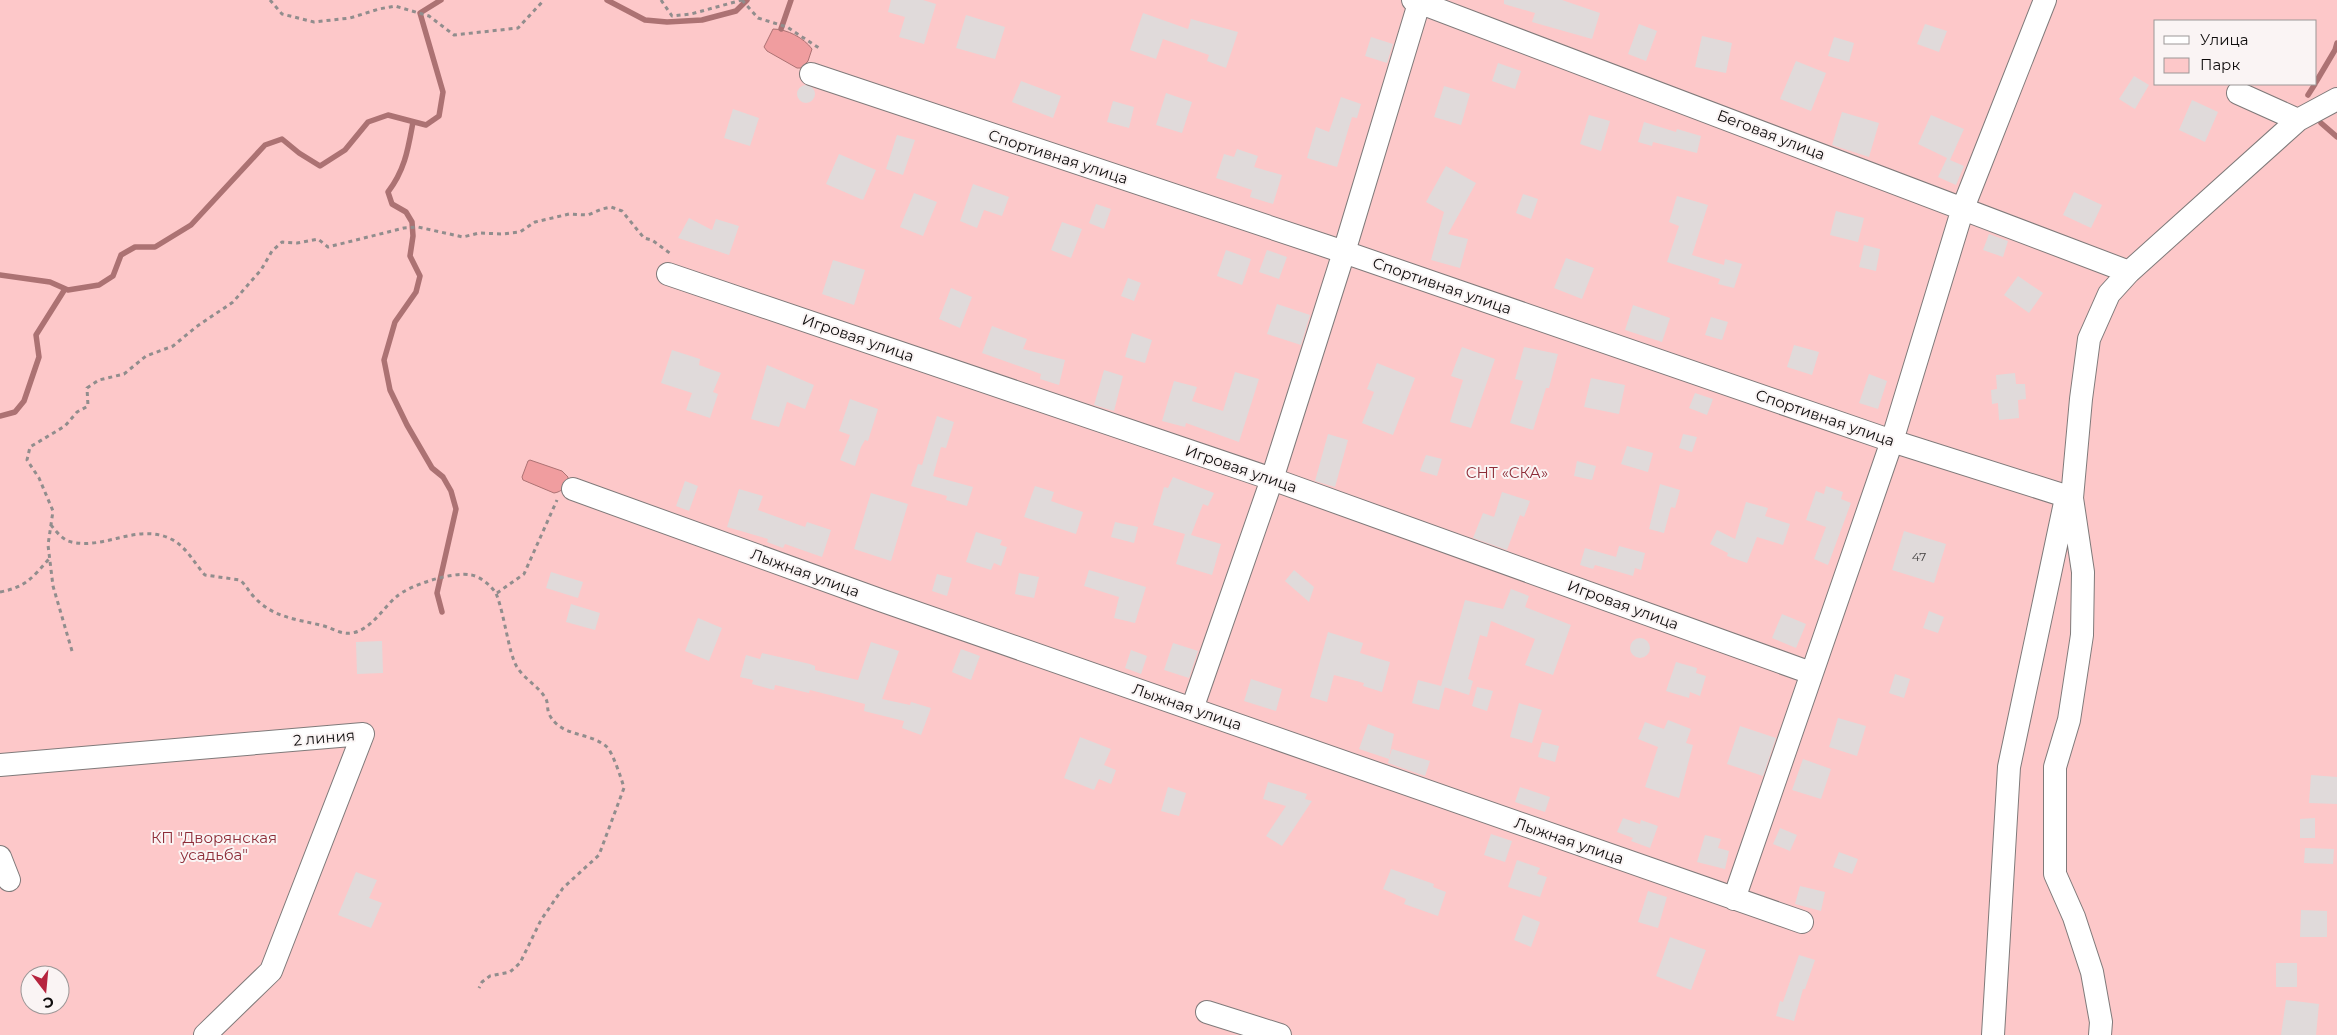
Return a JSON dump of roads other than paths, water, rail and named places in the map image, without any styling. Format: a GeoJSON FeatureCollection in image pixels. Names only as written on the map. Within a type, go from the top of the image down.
{"type":"FeatureCollection","features":[{"type":"Feature","properties":{"kind":"street"},"geometry":{"type":"LineString","coordinates":[[1734,899],[1892,441],[1963,208],[2045,0]]}},
{"type":"Feature","properties":{"kind":"street"},"geometry":{"type":"LineString","coordinates":[[1192,709],[1272,479],[1344,252],[1417,1]]}},
{"type":"Feature","properties":{"kind":"street","name":"Беговая улица"},"geometry":{"type":"LineString","coordinates":[[1417,1],[2129,272]]}},
{"type":"Feature","properties":{"kind":"street","name":"Спортивная улица"},"geometry":{"type":"LineString","coordinates":[[811,74],[1344,252],[1892,441],[2069,497]]}},
{"type":"Feature","properties":{"kind":"street"},"geometry":{"type":"LineString","coordinates":[[2238,93],[2298,120]]}},
{"type":"Feature","properties":{"kind":"street"},"geometry":{"type":"LineString","coordinates":[[1993,1035],[2009,767],[2069,497],[2089,339],[2109,294],[2129,272],[2298,120],[2337,99]]}},
{"type":"Feature","properties":{"kind":"street","name":"Игровая улица"},"geometry":{"type":"LineString","coordinates":[[674,276],[1272,479],[1811,673]]}},
{"type":"Feature","properties":{"kind":"street","name":"Лыжная улица"},"geometry":{"type":"LineString","coordinates":[[573,489],[889,603],[1802,922]]}},
{"type":"Feature","properties":{"kind":"street"},"geometry":{"type":"LineString","coordinates":[[2069,497],[2082,572],[2082,635],[2069,720],[2054,767],[2055,874],[2074,917],[2092,972],[2100,1022],[2100,1035]]}},
{"type":"Feature","properties":{"kind":"street","name":"2 линия"},"geometry":{"type":"LineString","coordinates":[[0,765],[363,734],[271,971],[205,1035]]}},
{"type":"Feature","properties":{"kind":"street"},"geometry":{"type":"LineString","coordinates":[[0,857],[9,880]]}},
{"type":"Feature","properties":{"kind":"street"},"geometry":{"type":"LineString","coordinates":[[1207,1012],[1280,1035]]}},
{"type":"Feature","properties":{"kind":"waterway"},"geometry":{"type":"LineString","coordinates":[[0,275],[50,282],[68,290],[99,285],[113,276],[121,255],[135,247],[155,247],[191,225],[265,145],[282,139],[299,153],[320,166],[345,150],[368,122],[388,115],[426,125],[439,116],[443,92],[420,13],[441,0]]}},
{"type":"Feature","properties":{"kind":"waterway"},"geometry":{"type":"LineString","coordinates":[[607,0],[645,20],[667,22],[702,20],[736,11],[747,0]]}},
{"type":"Feature","properties":{"kind":"waterway"},"geometry":{"type":"LineString","coordinates":[[781,29],[791,0]]}},
{"type":"Feature","properties":{"kind":"waterway"},"geometry":{"type":"LineString","coordinates":[[2317,80],[2335,50],[2337,43]]}},
{"type":"Feature","properties":{"kind":"waterway"},"geometry":{"type":"LineString","coordinates":[[2308,95],[2314,85]]}},
{"type":"Feature","properties":{"kind":"waterway"},"geometry":{"type":"LineString","coordinates":[[413,122],[402,167],[388,192],[392,204],[406,212],[412,222],[413,236],[410,256],[420,276],[416,292],[395,322],[384,360],[390,390],[407,425],[432,468],[443,477],[451,491],[456,509],[437,593],[442,612]]}},
{"type":"Feature","properties":{"kind":"waterway"},"geometry":{"type":"LineString","coordinates":[[2321,123],[2337,137]]}},
{"type":"Feature","properties":{"kind":"waterway"},"geometry":{"type":"LineString","coordinates":[[0,416],[15,412],[24,401],[39,357],[36,335],[65,289]]}},
{"type":"Feature","properties":{"kind":"park label","name":"СНТ «СКА»"},"geometry":{"type":"Point","coordinates":[1507,473]}},
{"type":"Feature","properties":{"kind":"park label","name":"КП \"Дворянская усадьба\""},"geometry":{"type":"Point","coordinates":[214,846]}}]}
